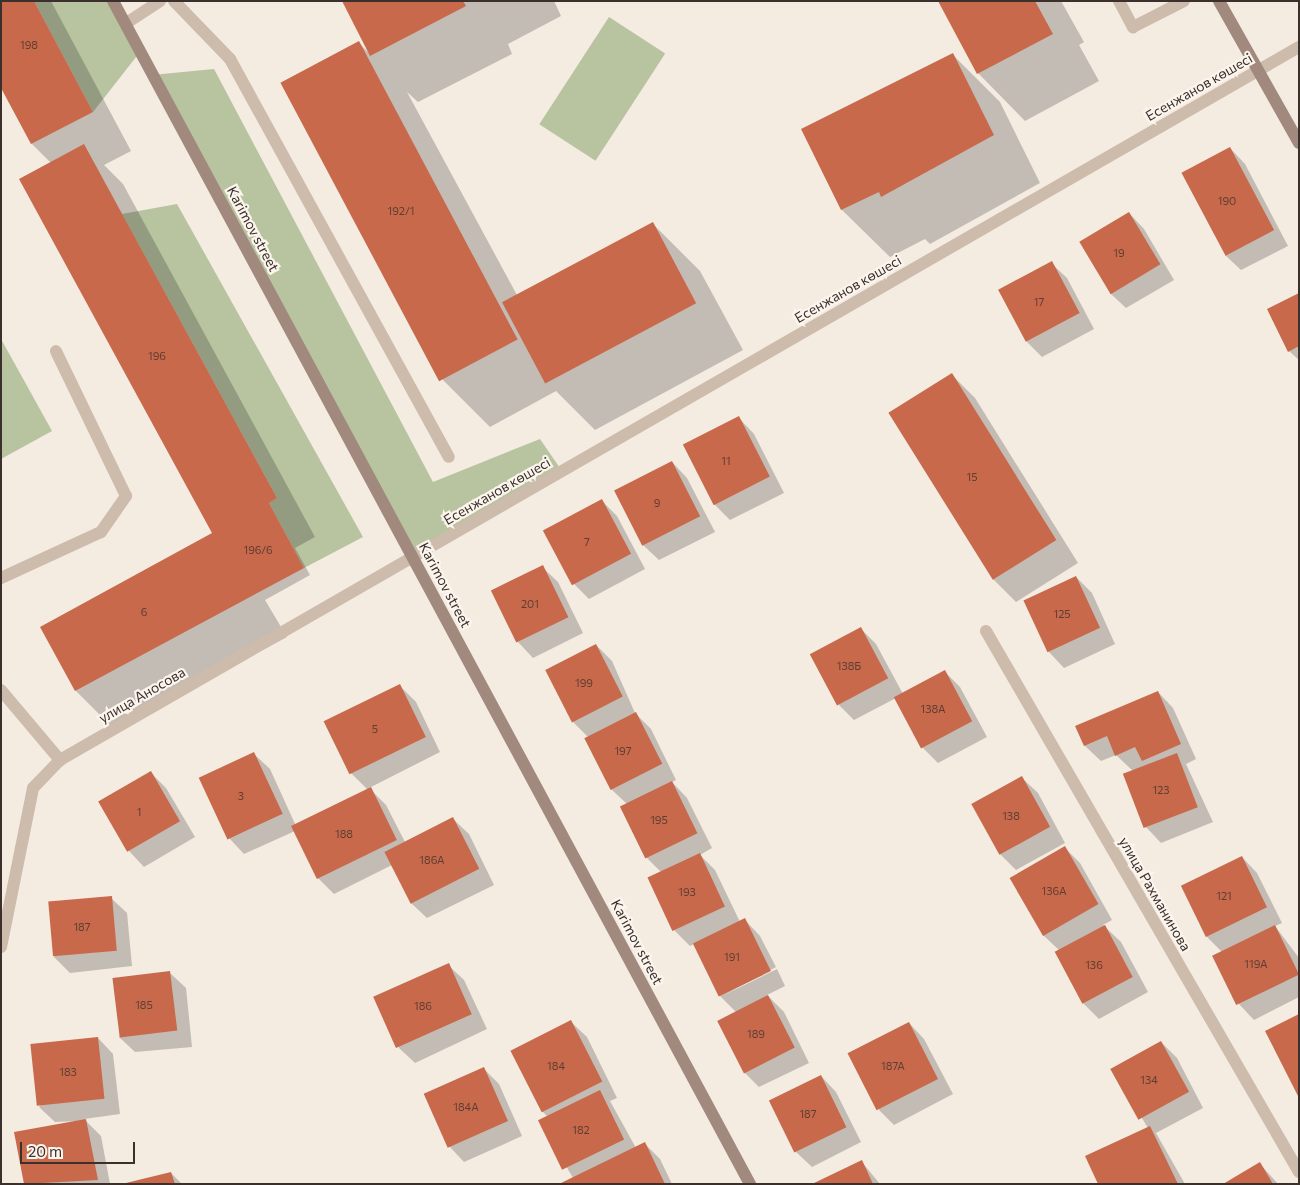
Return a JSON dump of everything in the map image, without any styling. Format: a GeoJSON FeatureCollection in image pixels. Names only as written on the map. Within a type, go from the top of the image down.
{"type":"FeatureCollection","features":[{"type":"Feature","properties":{"kind":"street","name":"Karimov street"},"geometry":{"type":"LineString","coordinates":[[113,1],[750,1184]]}},
{"type":"Feature","properties":{"kind":"street"},"geometry":{"type":"LineString","coordinates":[[125,24],[160,1]]}},
{"type":"Feature","properties":{"kind":"street"},"geometry":{"type":"LineString","coordinates":[[174,1],[230,59],[449,457]]}},
{"type":"Feature","properties":{"kind":"street"},"geometry":{"type":"LineString","coordinates":[[1118,1],[1132,27],[1184,1]]}},
{"type":"Feature","properties":{"kind":"street"},"geometry":{"type":"LineString","coordinates":[[1219,1],[1299,143]]}},
{"type":"Feature","properties":{"kind":"street","name":"Есенжанов көшесі"},"geometry":{"type":"LineString","coordinates":[[413,556],[1299,47]]}},
{"type":"Feature","properties":{"kind":"street"},"geometry":{"type":"LineString","coordinates":[[1,578],[101,532],[126,496],[56,351]]}},
{"type":"Feature","properties":{"kind":"street","name":"улица Аносова"},"geometry":{"type":"LineString","coordinates":[[1,947],[33,788],[60,760],[413,556]]}},
{"type":"Feature","properties":{"kind":"street","name":"улица Рахманинова"},"geometry":{"type":"LineString","coordinates":[[986,631],[1299,1172]]}},
{"type":"Feature","properties":{"kind":"street"},"geometry":{"type":"LineString","coordinates":[[1,690],[60,760]]}},
{"type":"Feature","properties":{"kind":"green space"},"geometry":{"type":"Polygon","coordinates":[[[34,1],[113,1],[140,52],[93,112],[34,1]]]}},
{"type":"Feature","properties":{"kind":"green space"},"geometry":{"type":"Polygon","coordinates":[[[609,17],[665,53],[595,161],[539,124],[609,17]]]}},
{"type":"Feature","properties":{"kind":"green space"},"geometry":{"type":"Polygon","coordinates":[[[214,69],[433,482],[540,439],[562,471],[413,557],[152,75],[214,69]]]}},
{"type":"Feature","properties":{"kind":"green space"},"geometry":{"type":"Polygon","coordinates":[[[177,204],[363,537],[304,568],[269,503],[277,498],[122,214],[177,204]]]}},
{"type":"Feature","properties":{"kind":"green space"},"geometry":{"type":"Polygon","coordinates":[[[1,339],[52,431],[1,459],[1,339]]]}},
{"type":"Feature","properties":{"kind":"building"},"geometry":{"type":"Polygon","coordinates":[[[1,1],[34,1],[93,112],[31,144],[1,88],[1,1]]]}},
{"type":"Feature","properties":{"kind":"building"},"geometry":{"type":"Polygon","coordinates":[[[342,1],[463,1],[466,6],[370,56],[342,1]]]}},
{"type":"Feature","properties":{"kind":"building"},"geometry":{"type":"Polygon","coordinates":[[[938,1],[1035,1],[1053,34],[977,74],[938,1]]]}},
{"type":"Feature","properties":{"kind":"building"},"geometry":{"type":"Polygon","coordinates":[[[359,41],[518,339],[439,381],[280,83],[359,41]]]}},
{"type":"Feature","properties":{"kind":"building"},"geometry":{"type":"Polygon","coordinates":[[[953,53],[994,135],[881,197],[879,192],[841,210],[801,129],[953,53]]]}},
{"type":"Feature","properties":{"kind":"building"},"geometry":{"type":"Polygon","coordinates":[[[84,144],[277,498],[269,503],[304,568],[75,691],[40,627],[212,533],[19,179],[84,144]]]}},
{"type":"Feature","properties":{"kind":"building"},"geometry":{"type":"Polygon","coordinates":[[[1230,147],[1274,230],[1226,256],[1181,173],[1230,147]]]}},
{"type":"Feature","properties":{"kind":"building"},"geometry":{"type":"Polygon","coordinates":[[[1129,212],[1160,264],[1111,294],[1079,242],[1129,212]]]}},
{"type":"Feature","properties":{"kind":"building"},"geometry":{"type":"Polygon","coordinates":[[[653,222],[696,303],[545,384],[502,302],[653,222]]]}},
{"type":"Feature","properties":{"kind":"building"},"geometry":{"type":"Polygon","coordinates":[[[1052,261],[1080,313],[1026,342],[998,290],[1052,261]]]}},
{"type":"Feature","properties":{"kind":"building"},"geometry":{"type":"Polygon","coordinates":[[[1299,293],[1299,346],[1288,352],[1267,309],[1299,293]]]}},
{"type":"Feature","properties":{"kind":"building"},"geometry":{"type":"Polygon","coordinates":[[[952,373],[1056,540],[993,580],[888,413],[952,373]]]}},
{"type":"Feature","properties":{"kind":"building"},"geometry":{"type":"Polygon","coordinates":[[[739,416],[770,477],[714,505],[683,445],[739,416]]]}},
{"type":"Feature","properties":{"kind":"building"},"geometry":{"type":"Polygon","coordinates":[[[672,461],[700,516],[642,546],[614,491],[672,461]]]}},
{"type":"Feature","properties":{"kind":"building"},"geometry":{"type":"Polygon","coordinates":[[[602,499],[631,554],[572,585],[543,530],[602,499]]]}},
{"type":"Feature","properties":{"kind":"building"},"geometry":{"type":"Polygon","coordinates":[[[543,565],[568,617],[516,643],[491,590],[543,565]]]}},
{"type":"Feature","properties":{"kind":"building"},"geometry":{"type":"Polygon","coordinates":[[[1076,576],[1100,628],[1048,652],[1023,601],[1076,576]]]}},
{"type":"Feature","properties":{"kind":"building"},"geometry":{"type":"Polygon","coordinates":[[[861,627],[888,678],[837,705],[810,654],[861,627]]]}},
{"type":"Feature","properties":{"kind":"building"},"geometry":{"type":"Polygon","coordinates":[[[596,644],[623,697],[572,722],[545,670],[596,644]]]}},
{"type":"Feature","properties":{"kind":"building"},"geometry":{"type":"Polygon","coordinates":[[[945,670],[972,721],[921,748],[894,697],[945,670]]]}},
{"type":"Feature","properties":{"kind":"building"},"geometry":{"type":"Polygon","coordinates":[[[400,684],[426,737],[349,774],[324,721],[400,684]]]}},
{"type":"Feature","properties":{"kind":"building"},"geometry":{"type":"Polygon","coordinates":[[[1158,691],[1181,744],[1142,761],[1135,747],[1115,756],[1107,736],[1084,746],[1075,726],[1158,691]]]}},
{"type":"Feature","properties":{"kind":"building"},"geometry":{"type":"Polygon","coordinates":[[[636,712],[662,764],[611,790],[584,738],[636,712]]]}},
{"type":"Feature","properties":{"kind":"building"},"geometry":{"type":"Polygon","coordinates":[[[254,752],[283,814],[227,839],[199,778],[254,752]]]}},
{"type":"Feature","properties":{"kind":"building"},"geometry":{"type":"Polygon","coordinates":[[[1177,753],[1198,807],[1144,828],[1123,774],[1177,753]]]}},
{"type":"Feature","properties":{"kind":"building"},"geometry":{"type":"Polygon","coordinates":[[[151,771],[180,821],[127,852],[98,802],[151,771]]]}},
{"type":"Feature","properties":{"kind":"building"},"geometry":{"type":"Polygon","coordinates":[[[1022,776],[1050,827],[999,855],[971,804],[1022,776]]]}},
{"type":"Feature","properties":{"kind":"building"},"geometry":{"type":"Polygon","coordinates":[[[672,781],[697,833],[645,859],[620,806],[672,781]]]}},
{"type":"Feature","properties":{"kind":"building"},"geometry":{"type":"Polygon","coordinates":[[[371,787],[397,840],[317,879],[291,826],[371,787]]]}},
{"type":"Feature","properties":{"kind":"building"},"geometry":{"type":"Polygon","coordinates":[[[453,817],[479,869],[411,904],[384,852],[453,817]]]}},
{"type":"Feature","properties":{"kind":"building"},"geometry":{"type":"Polygon","coordinates":[[[1065,846],[1098,904],[1043,936],[1010,878],[1065,846]]]}},
{"type":"Feature","properties":{"kind":"building"},"geometry":{"type":"Polygon","coordinates":[[[700,853],[725,906],[672,931],[647,878],[700,853]]]}},
{"type":"Feature","properties":{"kind":"building"},"geometry":{"type":"Polygon","coordinates":[[[1242,856],[1267,907],[1206,937],[1181,886],[1242,856]]]}},
{"type":"Feature","properties":{"kind":"building"},"geometry":{"type":"Polygon","coordinates":[[[112,896],[117,951],[53,956],[48,902],[112,896]]]}},
{"type":"Feature","properties":{"kind":"building"},"geometry":{"type":"Polygon","coordinates":[[[745,918],[771,971],[719,996],[693,943],[745,918]]]}},
{"type":"Feature","properties":{"kind":"building"},"geometry":{"type":"Polygon","coordinates":[[[1105,925],[1133,977],[1082,1004],[1055,952],[1105,925]]]}},
{"type":"Feature","properties":{"kind":"building"},"geometry":{"type":"Polygon","coordinates":[[[1275,925],[1299,974],[1236,1005],[1212,956],[1275,925]]]}},
{"type":"Feature","properties":{"kind":"building"},"geometry":{"type":"Polygon","coordinates":[[[449,963],[472,1014],[396,1048],[373,997],[449,963]]]}},
{"type":"Feature","properties":{"kind":"building"},"geometry":{"type":"Polygon","coordinates":[[[170,971],[177,1031],[120,1038],[112,978],[170,971]]]}},
{"type":"Feature","properties":{"kind":"building"},"geometry":{"type":"Polygon","coordinates":[[[768,995],[795,1048],[744,1073],[717,1021],[768,995]]]}},
{"type":"Feature","properties":{"kind":"building"},"geometry":{"type":"Polygon","coordinates":[[[1299,1014],[1299,1098],[1265,1031],[1299,1014]]]}},
{"type":"Feature","properties":{"kind":"building"},"geometry":{"type":"Polygon","coordinates":[[[571,1020],[602,1081],[542,1112],[510,1051],[571,1020]]]}},
{"type":"Feature","properties":{"kind":"building"},"geometry":{"type":"Polygon","coordinates":[[[909,1022],[938,1079],[877,1110],[848,1053],[909,1022]]]}},
{"type":"Feature","properties":{"kind":"building"},"geometry":{"type":"Polygon","coordinates":[[[98,1037],[104,1099],[37,1106],[30,1044],[98,1037]]]}},
{"type":"Feature","properties":{"kind":"building"},"geometry":{"type":"Polygon","coordinates":[[[1161,1041],[1189,1092],[1138,1120],[1110,1069],[1161,1041]]]}},
{"type":"Feature","properties":{"kind":"building"},"geometry":{"type":"Polygon","coordinates":[[[484,1067],[508,1121],[448,1148],[424,1094],[484,1067]]]}},
{"type":"Feature","properties":{"kind":"building"},"geometry":{"type":"Polygon","coordinates":[[[821,1075],[846,1127],[794,1153],[769,1100],[821,1075]]]}},
{"type":"Feature","properties":{"kind":"building"},"geometry":{"type":"Polygon","coordinates":[[[600,1090],[624,1139],[562,1170],[538,1120],[600,1090]]]}},
{"type":"Feature","properties":{"kind":"building"},"geometry":{"type":"Polygon","coordinates":[[[86,1119],[98,1180],[24,1184],[14,1132],[86,1119]]]}},
{"type":"Feature","properties":{"kind":"building"},"geometry":{"type":"Polygon","coordinates":[[[1150,1126],[1178,1184],[1098,1184],[1085,1156],[1150,1126]]]}},
{"type":"Feature","properties":{"kind":"building"},"geometry":{"type":"Polygon","coordinates":[[[645,1142],[665,1184],[559,1184],[645,1142]]]}},
{"type":"Feature","properties":{"kind":"building"},"geometry":{"type":"Polygon","coordinates":[[[862,1160],[873,1184],[812,1184],[862,1160]]]}},
{"type":"Feature","properties":{"kind":"building"},"geometry":{"type":"Polygon","coordinates":[[[1260,1162],[1273,1184],[1223,1184],[1260,1162]]]}},
{"type":"Feature","properties":{"kind":"building"},"geometry":{"type":"Polygon","coordinates":[[[171,1172],[175,1184],[126,1184],[126,1183],[171,1172]]]}}]}
